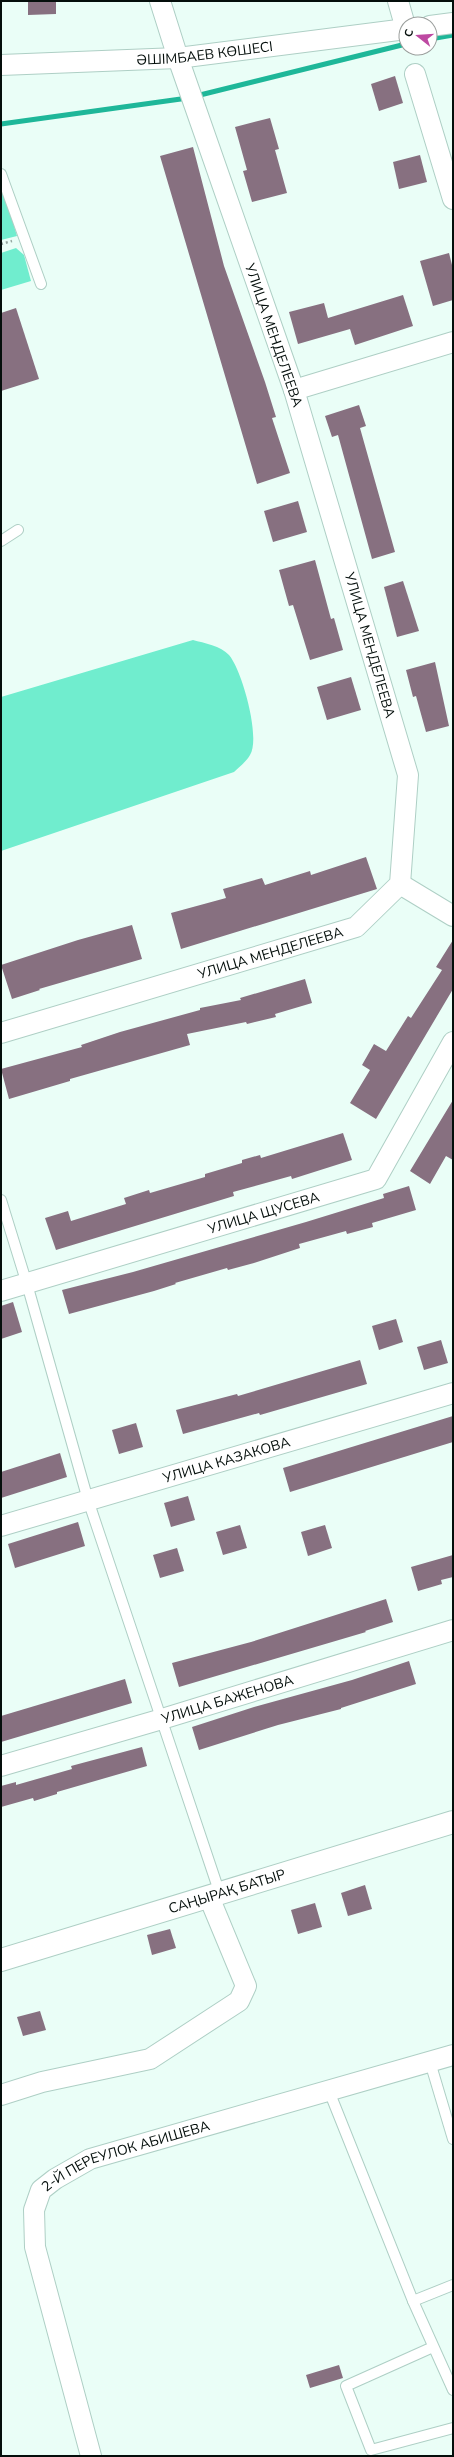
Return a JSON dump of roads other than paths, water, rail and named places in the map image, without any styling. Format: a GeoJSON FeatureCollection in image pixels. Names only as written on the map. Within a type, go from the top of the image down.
{"type":"FeatureCollection","features":[{"type":"Feature","properties":{"kind":"street","name":"УЛИЦА МЕНДЕЛЕЕВА"},"geometry":{"type":"LineString","coordinates":[[1,1033],[356,927],[400,884],[408,775],[294,390],[178,58],[160,1]]}},
{"type":"Feature","properties":{"kind":"street"},"geometry":{"type":"LineString","coordinates":[[398,1],[402,16]]}},
{"type":"Feature","properties":{"kind":"street"},"geometry":{"type":"LineString","coordinates":[[438,25],[453,23]]}},
{"type":"Feature","properties":{"kind":"street","name":"ӘШІМБАЕВ КӨШЕСІ"},"geometry":{"type":"LineString","coordinates":[[1,65],[178,58],[398,30]]}},
{"type":"Feature","properties":{"kind":"street"},"geometry":{"type":"LineString","coordinates":[[415,74],[453,199]]}},
{"type":"Feature","properties":{"kind":"street"},"geometry":{"type":"LineString","coordinates":[[294,390],[453,342]]}},
{"type":"Feature","properties":{"kind":"street"},"geometry":{"type":"LineString","coordinates":[[400,884],[453,916]]}},
{"type":"Feature","properties":{"kind":"street","name":"УЛИЦА ЩУСЕВА"},"geometry":{"type":"LineString","coordinates":[[1,1292],[376,1179],[453,1042]]}},
{"type":"Feature","properties":{"kind":"street","name":"УЛИЦА КАЗАКОВА"},"geometry":{"type":"LineString","coordinates":[[1,1526],[453,1393]]}},
{"type":"Feature","properties":{"kind":"street","name":"УЛИЦА БАЖЕНОВА"},"geometry":{"type":"LineString","coordinates":[[1,1766],[162,1720],[453,1630]]}},
{"type":"Feature","properties":{"kind":"street","name":"САҢЫРАҚ БАТЫР"},"geometry":{"type":"LineString","coordinates":[[1,1960],[453,1822]]}},
{"type":"Feature","properties":{"kind":"street"},"geometry":{"type":"LineString","coordinates":[[1,2095],[42,2082],[150,2059],[239,2001],[246,1986],[214,1895]]}},
{"type":"Feature","properties":{"kind":"street","name":"2-Й ПЕРЕУЛОК АБИШЕВА"},"geometry":{"type":"LineString","coordinates":[[91,2456],[35,2247],[34,2210],[41,2190],[55,2179],[90,2159],[453,2055]]}},
{"type":"Feature","properties":{"kind":"lane"},"geometry":{"type":"LineString","coordinates":[[1,176],[41,284]]}},
{"type":"Feature","properties":{"kind":"lane"},"geometry":{"type":"LineString","coordinates":[[1,540],[18,530]]}},
{"type":"Feature","properties":{"kind":"lane"},"geometry":{"type":"LineString","coordinates":[[1,1200],[27,1284],[88,1500],[162,1720],[214,1895]]}},
{"type":"Feature","properties":{"kind":"lane"},"geometry":{"type":"LineString","coordinates":[[430,2062],[453,2140]]}},
{"type":"Feature","properties":{"kind":"lane"},"geometry":{"type":"LineString","coordinates":[[329,2091],[433,2347],[453,2390]]}},
{"type":"Feature","properties":{"kind":"lane"},"geometry":{"type":"LineString","coordinates":[[414,2301],[453,2285]]}},
{"type":"Feature","properties":{"kind":"lane"},"geometry":{"type":"LineString","coordinates":[[433,2347],[346,2386],[371,2450],[453,2428]]}},
{"type":"Feature","properties":{"kind":"waterway"},"geometry":{"type":"LineString","coordinates":[[438,38],[453,35]]}},
{"type":"Feature","properties":{"kind":"waterway"},"geometry":{"type":"LineString","coordinates":[[196,96],[398,46]]}},
{"type":"Feature","properties":{"kind":"waterway"},"geometry":{"type":"LineString","coordinates":[[1,124],[188,98]]}}]}
